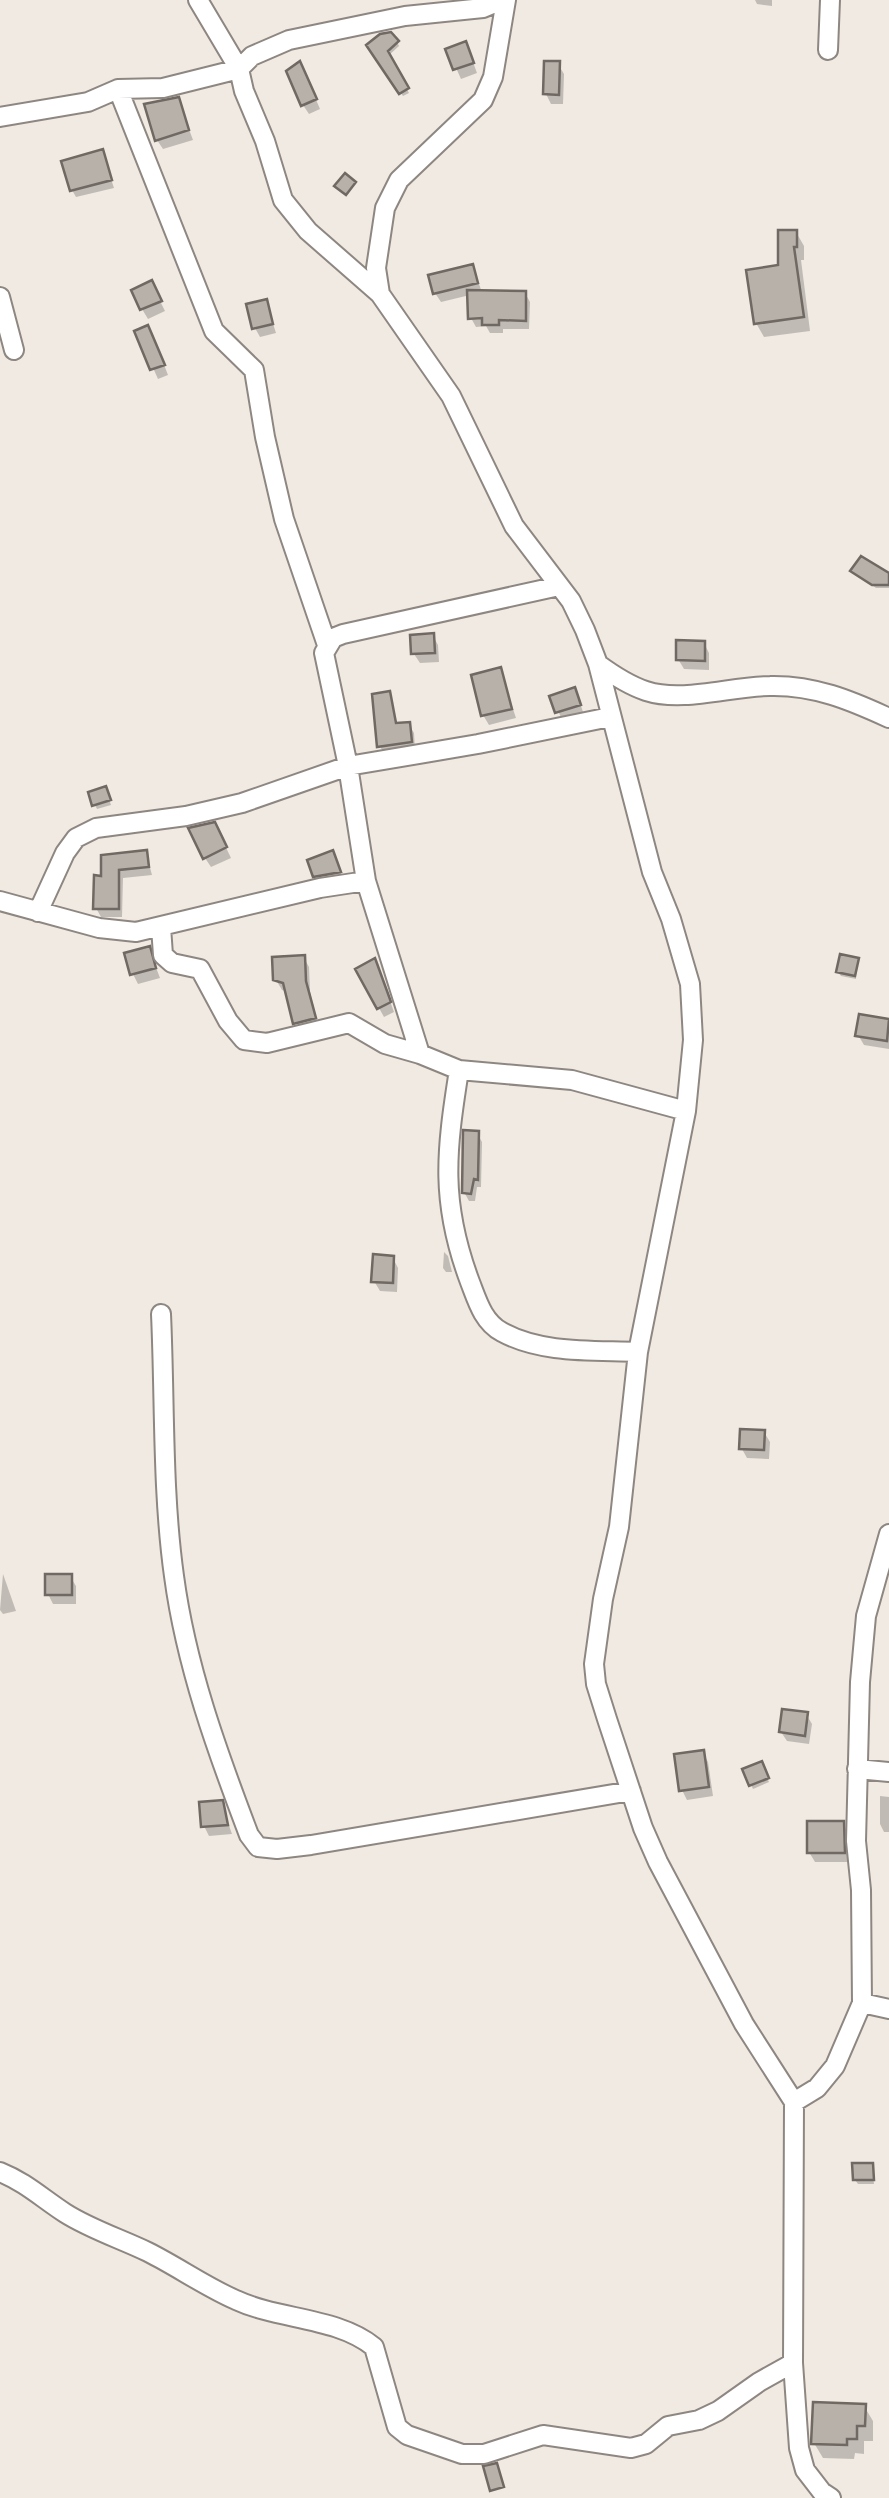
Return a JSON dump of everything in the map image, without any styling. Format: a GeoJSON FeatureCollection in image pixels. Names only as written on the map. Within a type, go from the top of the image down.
{"type":"FeatureCollection","features":[{"type":"Feature","properties":{"kind":"street"},"geometry":{"type":"LineString","coordinates":[[198,0],[240,69],[244,91],[283,200],[308,231],[380,294],[450,396],[514,526],[559,586],[585,630],[598,664],[652,872],[690,984],[693,1040],[686,1111],[638,1352],[620,1526],[603,1600],[594,1664],[596,1684],[643,1828],[744,2024],[794,2102],[794,2364],[799,2448],[805,2470],[831,2498]]}},
{"type":"Feature","properties":{"kind":"street"},"geometry":{"type":"LineString","coordinates":[[0,117],[88,102],[118,90],[164,88],[240,69],[266,48],[289,40],[405,16],[483,8],[504,0],[492,77],[483,100],[399,180],[386,208],[376,268],[380,294]]}},
{"type":"Feature","properties":{"kind":"street"},"geometry":{"type":"LineString","coordinates":[[828,50],[830,0]]}},
{"type":"Feature","properties":{"kind":"street"},"geometry":{"type":"LineString","coordinates":[[118,90],[214,331],[254,370],[264,437],[284,519],[326,645],[323,662],[348,766],[366,881],[420,1054]]}},
{"type":"Feature","properties":{"kind":"street"},"geometry":{"type":"LineString","coordinates":[[0,296],[14,350]]}},
{"type":"Feature","properties":{"kind":"street"},"geometry":{"type":"LineString","coordinates":[[326,645],[343,634],[559,586]]}},
{"type":"Feature","properties":{"kind":"street"},"geometry":{"type":"LineString","coordinates":[[598,664],[648,692],[666,695],[772,686],[811,689],[843,696],[889,718]]}},
{"type":"Feature","properties":{"kind":"street"},"geometry":{"type":"LineString","coordinates":[[38,912],[76,838],[96,828],[186,816],[242,803],[348,766],[610,717]]}},
{"type":"Feature","properties":{"kind":"street"},"geometry":{"type":"LineString","coordinates":[[0,902],[119,931],[162,927],[320,888],[366,881]]}},
{"type":"Feature","properties":{"kind":"street"},"geometry":{"type":"LineString","coordinates":[[162,927],[164,955],[172,963],[200,969],[228,1020],[244,1040],[267,1043],[349,1023],[385,1044],[459,1070],[572,1080],[686,1111]]}},
{"type":"Feature","properties":{"kind":"street"},"geometry":{"type":"LineString","coordinates":[[459,1070],[450,1124],[448,1207],[468,1275],[486,1318],[504,1334],[527,1342],[559,1348],[638,1352]]}},
{"type":"Feature","properties":{"kind":"street"},"geometry":{"type":"LineString","coordinates":[[161,1314],[168,1528],[180,1615],[216,1747],[249,1835],[258,1847],[311,1845],[631,1791]]}},
{"type":"Feature","properties":{"kind":"street"},"geometry":{"type":"LineString","coordinates":[[794,2102],[817,2088],[835,2066],[862,2002],[857,1769],[860,1682],[866,1616],[889,1534]]}},
{"type":"Feature","properties":{"kind":"street"},"geometry":{"type":"LineString","coordinates":[[857,1769],[889,1772]]}},
{"type":"Feature","properties":{"kind":"street"},"geometry":{"type":"LineString","coordinates":[[862,2002],[889,2009]]}},
{"type":"Feature","properties":{"kind":"street"},"geometry":{"type":"LineString","coordinates":[[0,2172],[31,2186],[66,2214],[180,2268],[232,2298],[264,2312],[326,2326],[368,2342],[374,2347],[397,2427],[407,2436],[441,2449],[484,2454],[543,2435],[631,2448],[646,2444],[668,2426],[699,2420],[718,2411],[794,2364]]}},
{"type":"Feature","properties":{"kind":"building"},"geometry":{"type":"Polygon","coordinates":[[[391,32],[399,41],[388,51],[409,88],[399,94],[366,45],[380,34],[391,32]]]}},
{"type":"Feature","properties":{"kind":"building"},"geometry":{"type":"Polygon","coordinates":[[[466,41],[474,63],[453,70],[445,49],[466,41]]]}},
{"type":"Feature","properties":{"kind":"building"},"geometry":{"type":"Polygon","coordinates":[[[300,61],[317,99],[301,106],[286,71],[300,61]]]}},
{"type":"Feature","properties":{"kind":"building"},"geometry":{"type":"Polygon","coordinates":[[[544,61],[560,61],[559,95],[543,94],[544,61]]]}},
{"type":"Feature","properties":{"kind":"building"},"geometry":{"type":"Polygon","coordinates":[[[179,97],[189,130],[155,141],[144,104],[179,97]]]}},
{"type":"Feature","properties":{"kind":"building"},"geometry":{"type":"Polygon","coordinates":[[[103,149],[112,180],[70,191],[61,161],[103,149]]]}},
{"type":"Feature","properties":{"kind":"building"},"geometry":{"type":"Polygon","coordinates":[[[345,173],[356,182],[346,195],[334,186],[345,173]]]}},
{"type":"Feature","properties":{"kind":"building"},"geometry":{"type":"Polygon","coordinates":[[[778,230],[797,230],[794,247],[804,317],[754,324],[746,270],[778,265],[778,230]]]}},
{"type":"Feature","properties":{"kind":"building"},"geometry":{"type":"Polygon","coordinates":[[[473,264],[478,283],[433,294],[428,275],[473,264]]]}},
{"type":"Feature","properties":{"kind":"building"},"geometry":{"type":"Polygon","coordinates":[[[152,280],[162,301],[140,310],[131,290],[152,280]]]}},
{"type":"Feature","properties":{"kind":"building"},"geometry":{"type":"Polygon","coordinates":[[[467,290],[526,291],[526,321],[499,320],[499,325],[482,325],[482,318],[468,319],[467,290]]]}},
{"type":"Feature","properties":{"kind":"building"},"geometry":{"type":"Polygon","coordinates":[[[267,299],[273,324],[252,329],[246,304],[267,299]]]}},
{"type":"Feature","properties":{"kind":"building"},"geometry":{"type":"Polygon","coordinates":[[[148,325],[165,365],[150,370],[134,331],[148,325]]]}},
{"type":"Feature","properties":{"kind":"building"},"geometry":{"type":"Polygon","coordinates":[[[861,556],[889,573],[889,585],[872,585],[850,571],[861,556]]]}},
{"type":"Feature","properties":{"kind":"building"},"geometry":{"type":"Polygon","coordinates":[[[434,633],[435,653],[411,654],[410,635],[434,633]]]}},
{"type":"Feature","properties":{"kind":"building"},"geometry":{"type":"Polygon","coordinates":[[[676,640],[705,641],[705,661],[676,660],[676,640]]]}},
{"type":"Feature","properties":{"kind":"building"},"geometry":{"type":"Polygon","coordinates":[[[501,667],[512,709],[481,716],[471,675],[501,667]]]}},
{"type":"Feature","properties":{"kind":"building"},"geometry":{"type":"Polygon","coordinates":[[[575,687],[581,705],[555,713],[549,696],[575,687]]]}},
{"type":"Feature","properties":{"kind":"building"},"geometry":{"type":"Polygon","coordinates":[[[390,691],[396,723],[410,722],[412,742],[377,747],[372,694],[390,691]]]}},
{"type":"Feature","properties":{"kind":"building"},"geometry":{"type":"Polygon","coordinates":[[[106,786],[111,800],[92,806],[88,792],[106,786]]]}},
{"type":"Feature","properties":{"kind":"building"},"geometry":{"type":"Polygon","coordinates":[[[215,822],[227,847],[203,859],[188,828],[215,822]]]}},
{"type":"Feature","properties":{"kind":"building"},"geometry":{"type":"Polygon","coordinates":[[[147,850],[149,867],[119,870],[119,909],[93,909],[94,875],[101,876],[101,855],[147,850]]]}},
{"type":"Feature","properties":{"kind":"building"},"geometry":{"type":"Polygon","coordinates":[[[333,850],[341,872],[313,877],[307,860],[333,850]]]}},
{"type":"Feature","properties":{"kind":"building"},"geometry":{"type":"Polygon","coordinates":[[[150,946],[156,968],[130,975],[124,953],[150,946]]]}},
{"type":"Feature","properties":{"kind":"building"},"geometry":{"type":"Polygon","coordinates":[[[840,954],[859,958],[855,976],[836,972],[840,954]]]}},
{"type":"Feature","properties":{"kind":"building"},"geometry":{"type":"Polygon","coordinates":[[[305,955],[306,981],[316,1018],[293,1024],[283,983],[273,980],[272,957],[305,955]]]}},
{"type":"Feature","properties":{"kind":"building"},"geometry":{"type":"Polygon","coordinates":[[[375,958],[391,1002],[377,1009],[355,969],[375,958]]]}},
{"type":"Feature","properties":{"kind":"building"},"geometry":{"type":"Polygon","coordinates":[[[859,1014],[889,1019],[887,1041],[855,1036],[859,1014]]]}},
{"type":"Feature","properties":{"kind":"building"},"geometry":{"type":"Polygon","coordinates":[[[463,1130],[479,1131],[478,1180],[474,1179],[471,1194],[462,1193],[463,1130]]]}},
{"type":"Feature","properties":{"kind":"building"},"geometry":{"type":"Polygon","coordinates":[[[373,1254],[394,1256],[393,1283],[371,1282],[373,1254]]]}},
{"type":"Feature","properties":{"kind":"building"},"geometry":{"type":"Polygon","coordinates":[[[740,1429],[765,1430],[764,1450],[739,1449],[740,1429]]]}},
{"type":"Feature","properties":{"kind":"building"},"geometry":{"type":"Polygon","coordinates":[[[45,1574],[72,1574],[72,1595],[45,1595],[45,1574]]]}},
{"type":"Feature","properties":{"kind":"building"},"geometry":{"type":"Polygon","coordinates":[[[782,1709],[808,1712],[805,1736],[779,1732],[782,1709]]]}},
{"type":"Feature","properties":{"kind":"building"},"geometry":{"type":"Polygon","coordinates":[[[704,1750],[709,1787],[679,1791],[674,1754],[704,1750]]]}},
{"type":"Feature","properties":{"kind":"building"},"geometry":{"type":"Polygon","coordinates":[[[762,1761],[769,1778],[749,1786],[742,1769],[762,1761]]]}},
{"type":"Feature","properties":{"kind":"building"},"geometry":{"type":"Polygon","coordinates":[[[223,1800],[228,1825],[201,1827],[199,1802],[223,1800]]]}},
{"type":"Feature","properties":{"kind":"building"},"geometry":{"type":"Polygon","coordinates":[[[807,1821],[844,1821],[845,1853],[807,1853],[807,1821]]]}},
{"type":"Feature","properties":{"kind":"building"},"geometry":{"type":"Polygon","coordinates":[[[852,2163],[873,2163],[874,2180],[853,2180],[852,2163]]]}},
{"type":"Feature","properties":{"kind":"building"},"geometry":{"type":"Polygon","coordinates":[[[813,2402],[866,2404],[865,2426],[857,2426],[857,2439],[847,2439],[847,2445],[811,2444],[813,2402]]]}},
{"type":"Feature","properties":{"kind":"building"},"geometry":{"type":"Polygon","coordinates":[[[497,2463],[504,2487],[490,2491],[483,2466],[497,2463]]]}}]}
